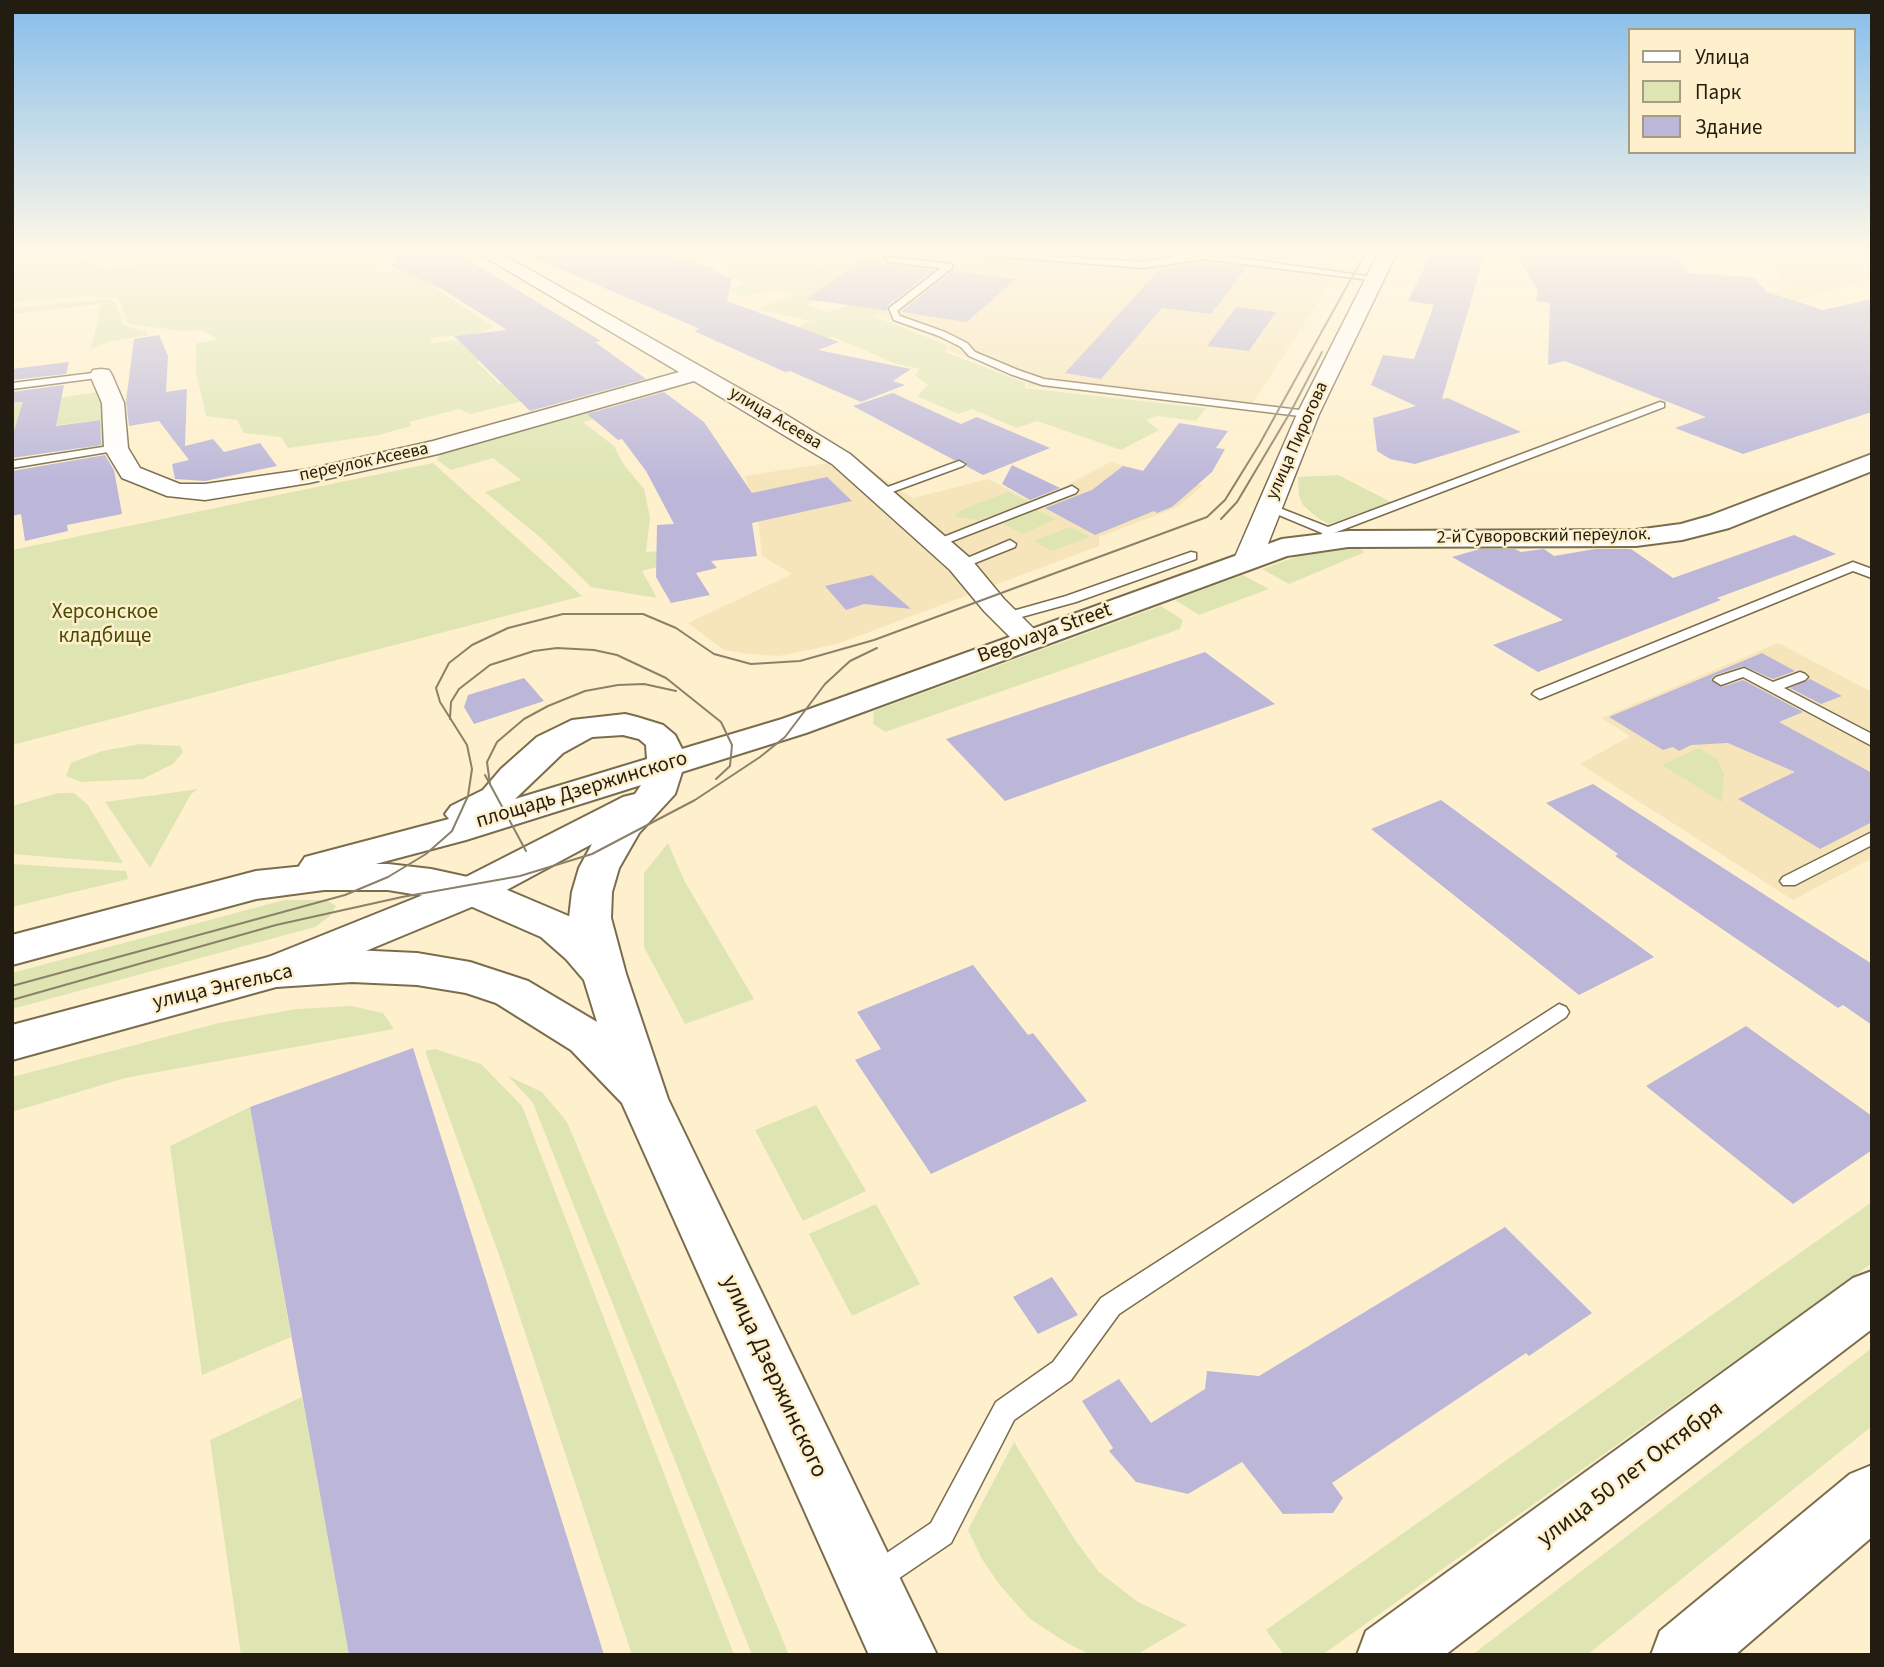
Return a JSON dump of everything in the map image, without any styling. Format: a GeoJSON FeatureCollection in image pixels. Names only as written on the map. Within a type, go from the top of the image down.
{"type":"FeatureCollection","features":[{"type":"Feature","properties":{"kind":"street","name":"улица Асеева"},"geometry":{"type":"LineString","coordinates":[[618,328],[841,459],[937,542],[1030,639]]}},
{"type":"Feature","properties":{"kind":"street","name":"улица Пирогова"},"geometry":{"type":"LineString","coordinates":[[1248,559],[1308,414],[1352,328]]}},
{"type":"Feature","properties":{"kind":"street","name":"переулок Асеева"},"geometry":{"type":"LineString","coordinates":[[116,448],[131,473],[176,491],[205,492],[309,476],[438,447],[697,373]]}},
{"type":"Feature","properties":{"kind":"street"},"geometry":{"type":"LineString","coordinates":[[101,375],[113,403],[116,448]]}},
{"type":"Feature","properties":{"kind":"street","name":"2-й Суворовский переулок."},"geometry":{"type":"LineString","coordinates":[[1248,559],[1328,536],[1636,538],[1682,532],[1719,522],[1872,462]]}},
{"type":"Feature","properties":{"kind":"street","name":"Begovaya Street"},"geometry":{"type":"LineString","coordinates":[[843,709],[1248,559]]}},
{"type":"Feature","properties":{"kind":"street","name":"площадь Дзержинского"},"geometry":{"type":"LineString","coordinates":[[319,866],[661,780],[843,709]]}},
{"type":"Feature","properties":{"kind":"street"},"geometry":{"type":"LineString","coordinates":[[12,950],[319,866],[485,804],[496,798],[514,777],[550,745],[584,727],[625,724],[651,732],[663,742],[661,780],[611,845],[599,868],[592,892],[590,918],[604,974],[644,1099]]}},
{"type":"Feature","properties":{"kind":"street"},"geometry":{"type":"LineString","coordinates":[[276,971],[472,891],[661,780]]}},
{"type":"Feature","properties":{"kind":"street"},"geometry":{"type":"LineString","coordinates":[[256,885],[324,877],[388,877],[472,891],[556,928],[581,948],[604,974]]}},
{"type":"Feature","properties":{"kind":"street","name":"улица Энгельса"},"geometry":{"type":"LineString","coordinates":[[12,1043],[276,971],[352,967],[417,969],[470,978],[512,992],[587,1038],[615,1064],[644,1099]]}},
{"type":"Feature","properties":{"kind":"street","name":"улица Дзержинского"},"geometry":{"type":"LineString","coordinates":[[644,1099],[867,1583],[904,1655]]}},
{"type":"Feature","properties":{"kind":"street","name":"улица 50 лет Октября"},"geometry":{"type":"LineString","coordinates":[[1390,1655],[1872,1296]]}},
{"type":"Feature","properties":{"kind":"street"},"geometry":{"type":"LineString","coordinates":[[1684,1655],[1870,1499]]}},
{"type":"Feature","properties":{"kind":"lane"},"geometry":{"type":"LineString","coordinates":[[925,328],[964,345],[972,354],[1042,382],[1308,414]]}},
{"type":"Feature","properties":{"kind":"lane"},"geometry":{"type":"LineString","coordinates":[[12,386],[101,375]]}},
{"type":"Feature","properties":{"kind":"lane"},"geometry":{"type":"LineString","coordinates":[[1268,508],[1328,536],[1660,405]]}},
{"type":"Feature","properties":{"kind":"lane"},"geometry":{"type":"LineString","coordinates":[[12,465],[116,448]]}},
{"type":"Feature","properties":{"kind":"lane"},"geometry":{"type":"LineString","coordinates":[[880,492],[959,464]]}},
{"type":"Feature","properties":{"kind":"lane"},"geometry":{"type":"LineString","coordinates":[[937,542],[1072,490]]}},
{"type":"Feature","properties":{"kind":"lane"},"geometry":{"type":"LineString","coordinates":[[960,564],[1010,544]]}},
{"type":"Feature","properties":{"kind":"lane"},"geometry":{"type":"LineString","coordinates":[[1007,617],[1071,599],[1191,556]]}},
{"type":"Feature","properties":{"kind":"lane"},"geometry":{"type":"LineString","coordinates":[[1540,694],[1853,566],[1872,574]]}},
{"type":"Feature","properties":{"kind":"lane"},"geometry":{"type":"LineString","coordinates":[[1721,680],[1744,672],[1872,741]]}},
{"type":"Feature","properties":{"kind":"lane"},"geometry":{"type":"LineString","coordinates":[[1772,687],[1800,677]]}},
{"type":"Feature","properties":{"kind":"lane"},"geometry":{"type":"LineString","coordinates":[[1789,881],[1872,838]]}},
{"type":"Feature","properties":{"kind":"lane"},"geometry":{"type":"LineString","coordinates":[[867,1583],[941,1533],[1005,1411],[1062,1371],[1110,1306],[1559,1012]]}},
{"type":"Feature","properties":{"kind":"shaded area"},"geometry":{"type":"Polygon","coordinates":[[[909,328],[1301,328],[1248,410],[1027,386],[1029,383],[1012,375],[949,351],[951,344],[909,328]]]}},
{"type":"Feature","properties":{"kind":"shaded area"},"geometry":{"type":"Polygon","coordinates":[[[854,459],[913,498],[988,479],[1033,502],[1033,499],[1062,488],[1110,462],[1203,485],[1178,507],[1099,537],[1099,546],[837,644],[779,656],[749,654],[724,650],[688,623],[792,574],[762,556],[758,517],[745,476],[854,459]]]}},
{"type":"Feature","properties":{"kind":"shaded area"},"geometry":{"type":"Polygon","coordinates":[[[1778,643],[1872,692],[1872,858],[1793,900],[1580,764],[1630,736],[1601,718],[1778,643]]]}},
{"type":"Feature","properties":{"kind":"green space"},"geometry":{"type":"Polygon","coordinates":[[[96,328],[133,328],[147,332],[148,335],[108,342],[91,349],[96,328]]]}},
{"type":"Feature","properties":{"kind":"green space"},"geometry":{"type":"Polygon","coordinates":[[[158,328],[492,328],[472,334],[431,338],[431,343],[473,339],[482,356],[477,362],[499,384],[568,370],[562,391],[471,414],[459,409],[409,422],[411,426],[379,435],[288,448],[281,437],[244,433],[237,420],[206,416],[196,372],[196,343],[218,340],[203,330],[158,328]]]}},
{"type":"Feature","properties":{"kind":"green space"},"geometry":{"type":"Polygon","coordinates":[[[800,328],[903,328],[949,346],[945,352],[1026,383],[1024,388],[1206,408],[1196,421],[1157,416],[1146,420],[1159,430],[1121,450],[1037,421],[1017,428],[972,409],[958,414],[917,396],[928,385],[915,375],[920,369],[896,364],[834,337],[821,337],[800,328]]]}},
{"type":"Feature","properties":{"kind":"green space"},"geometry":{"type":"Polygon","coordinates":[[[99,392],[105,411],[105,447],[80,451],[81,437],[95,435],[97,420],[12,431],[12,404],[99,392]]]}},
{"type":"Feature","properties":{"kind":"green space"},"geometry":{"type":"Polygon","coordinates":[[[588,407],[601,417],[583,422],[614,446],[624,465],[644,489],[650,517],[646,552],[672,550],[672,563],[642,571],[657,598],[591,587],[541,538],[485,492],[521,480],[493,458],[451,470],[437,460],[443,448],[588,407]]]}},
{"type":"Feature","properties":{"kind":"green space","name":"Херсонское кладбище"},"geometry":{"type":"Polygon","coordinates":[[[433,463],[582,596],[12,745],[12,550],[433,463]]]}},
{"type":"Feature","properties":{"kind":"green space"},"geometry":{"type":"Polygon","coordinates":[[[1338,475],[1391,502],[1329,524],[1303,505],[1299,496],[1298,477],[1338,475]]]}},
{"type":"Feature","properties":{"kind":"green space"},"geometry":{"type":"Polygon","coordinates":[[[1008,492],[1029,502],[979,520],[956,517],[956,513],[968,507],[1008,492]]]}},
{"type":"Feature","properties":{"kind":"green space"},"geometry":{"type":"Polygon","coordinates":[[[1036,510],[1056,519],[1023,534],[1003,524],[1036,510]]]}},
{"type":"Feature","properties":{"kind":"green space"},"geometry":{"type":"Polygon","coordinates":[[[1070,527],[1090,537],[1051,551],[1034,541],[1070,527]]]}},
{"type":"Feature","properties":{"kind":"green space"},"geometry":{"type":"Polygon","coordinates":[[[1356,546],[1365,552],[1289,584],[1262,569],[1310,552],[1356,546]]]}},
{"type":"Feature","properties":{"kind":"green space"},"geometry":{"type":"Polygon","coordinates":[[[1243,575],[1269,589],[1199,615],[1175,600],[1243,575]]]}},
{"type":"Feature","properties":{"kind":"green space"},"geometry":{"type":"Polygon","coordinates":[[[1161,606],[1183,620],[1180,629],[885,732],[873,724],[874,711],[1161,606]]]}},
{"type":"Feature","properties":{"kind":"green space"},"geometry":{"type":"Polygon","coordinates":[[[140,744],[180,746],[183,752],[173,764],[143,779],[81,782],[66,776],[71,763],[102,751],[140,744]]]}},
{"type":"Feature","properties":{"kind":"green space"},"geometry":{"type":"Polygon","coordinates":[[[1699,748],[1717,759],[1724,774],[1722,802],[1662,765],[1699,748]]]}},
{"type":"Feature","properties":{"kind":"green space"},"geometry":{"type":"Polygon","coordinates":[[[198,789],[191,794],[150,868],[105,802],[198,789]]]}},
{"type":"Feature","properties":{"kind":"green space"},"geometry":{"type":"Polygon","coordinates":[[[58,793],[74,793],[88,805],[123,863],[12,854],[12,806],[58,793]]]}},
{"type":"Feature","properties":{"kind":"green space"},"geometry":{"type":"Polygon","coordinates":[[[668,843],[685,882],[754,999],[685,1024],[644,947],[644,873],[668,843]]]}},
{"type":"Feature","properties":{"kind":"green space"},"geometry":{"type":"Polygon","coordinates":[[[12,864],[126,871],[128,879],[12,907],[12,864]]]}},
{"type":"Feature","properties":{"kind":"green space"},"geometry":{"type":"Polygon","coordinates":[[[284,900],[326,900],[336,906],[330,916],[315,927],[12,1009],[12,973],[284,900]]]}},
{"type":"Feature","properties":{"kind":"green space"},"geometry":{"type":"Polygon","coordinates":[[[351,1006],[383,1013],[394,1029],[125,1078],[12,1112],[12,1077],[219,1023],[296,1009],[351,1006]]]}},
{"type":"Feature","properties":{"kind":"green space"},"geometry":{"type":"Polygon","coordinates":[[[435,1049],[481,1064],[522,1106],[734,1655],[632,1655],[503,1266],[425,1051],[435,1049]]]}},
{"type":"Feature","properties":{"kind":"green space"},"geometry":{"type":"Polygon","coordinates":[[[508,1076],[542,1092],[567,1122],[789,1655],[752,1655],[533,1103],[508,1076]]]}},
{"type":"Feature","properties":{"kind":"green space"},"geometry":{"type":"Polygon","coordinates":[[[816,1105],[866,1191],[803,1221],[755,1130],[816,1105]]]}},
{"type":"Feature","properties":{"kind":"green space"},"geometry":{"type":"Polygon","coordinates":[[[250,1107],[291,1337],[202,1375],[170,1146],[250,1107]]]}},
{"type":"Feature","properties":{"kind":"green space"},"geometry":{"type":"Polygon","coordinates":[[[1872,1202],[1872,1263],[1322,1655],[1284,1655],[1266,1630],[1872,1202]]]}},
{"type":"Feature","properties":{"kind":"green space"},"geometry":{"type":"Polygon","coordinates":[[[876,1204],[920,1284],[852,1316],[809,1234],[876,1204]]]}},
{"type":"Feature","properties":{"kind":"green space"},"geometry":{"type":"Polygon","coordinates":[[[1872,1348],[1872,1426],[1587,1655],[1472,1655],[1872,1348]]]}},
{"type":"Feature","properties":{"kind":"green space"},"geometry":{"type":"Polygon","coordinates":[[[302,1397],[349,1655],[241,1655],[210,1440],[302,1397]]]}},
{"type":"Feature","properties":{"kind":"green space"},"geometry":{"type":"Polygon","coordinates":[[[1014,1442],[1075,1540],[1099,1572],[1138,1602],[1187,1625],[1136,1655],[1091,1655],[1030,1619],[999,1584],[982,1559],[968,1530],[1014,1442]]]}},
{"type":"Feature","properties":{"kind":"building"},"geometry":{"type":"Polygon","coordinates":[[[503,328],[579,328],[601,341],[595,342],[646,379],[530,411],[454,336],[507,330],[503,328]]]}},
{"type":"Feature","properties":{"kind":"building"},"geometry":{"type":"Polygon","coordinates":[[[697,328],[800,328],[839,342],[818,350],[911,369],[893,381],[905,385],[861,402],[790,371],[785,372],[694,331],[700,329],[697,328]]]}},
{"type":"Feature","properties":{"kind":"building"},"geometry":{"type":"Polygon","coordinates":[[[1106,328],[1145,328],[1101,379],[1065,373],[1106,328]]]}},
{"type":"Feature","properties":{"kind":"building"},"geometry":{"type":"Polygon","coordinates":[[[1221,328],[1265,328],[1249,351],[1207,346],[1221,328]]]}},
{"type":"Feature","properties":{"kind":"building"},"geometry":{"type":"Polygon","coordinates":[[[1426,328],[1463,328],[1442,399],[1448,398],[1521,432],[1415,464],[1390,459],[1377,451],[1373,418],[1416,406],[1371,385],[1383,355],[1414,359],[1426,328]]]}},
{"type":"Feature","properties":{"kind":"building"},"geometry":{"type":"Polygon","coordinates":[[[1549,328],[1872,328],[1872,412],[1743,454],[1675,428],[1706,417],[1565,361],[1548,365],[1549,328]]]}},
{"type":"Feature","properties":{"kind":"building"},"geometry":{"type":"Polygon","coordinates":[[[159,335],[168,356],[166,392],[187,389],[185,446],[213,439],[224,452],[260,443],[277,466],[205,481],[175,479],[172,464],[189,460],[159,421],[129,426],[126,401],[134,339],[159,335]]]}},
{"type":"Feature","properties":{"kind":"building"},"geometry":{"type":"Polygon","coordinates":[[[69,362],[66,374],[12,380],[12,369],[69,362]]]}},
{"type":"Feature","properties":{"kind":"building"},"geometry":{"type":"Polygon","coordinates":[[[64,385],[56,426],[100,420],[101,445],[12,458],[12,437],[23,402],[12,403],[12,392],[64,385]]]}},
{"type":"Feature","properties":{"kind":"building"},"geometry":{"type":"Polygon","coordinates":[[[664,392],[704,422],[752,493],[827,477],[852,501],[752,523],[757,556],[711,561],[717,568],[696,573],[710,595],[671,603],[656,577],[657,525],[674,524],[646,471],[622,439],[618,440],[587,414],[664,392]]]}},
{"type":"Feature","properties":{"kind":"building"},"geometry":{"type":"Polygon","coordinates":[[[893,393],[961,424],[977,417],[1050,448],[983,475],[966,466],[966,462],[954,460],[853,406],[893,393]]]}},
{"type":"Feature","properties":{"kind":"building"},"geometry":{"type":"Polygon","coordinates":[[[1179,423],[1228,431],[1216,448],[1225,449],[1212,472],[1172,507],[1157,513],[1154,511],[1095,535],[1045,508],[1092,490],[1123,466],[1143,471],[1179,423]]]}},
{"type":"Feature","properties":{"kind":"building"},"geometry":{"type":"Polygon","coordinates":[[[105,455],[114,470],[122,514],[67,525],[68,531],[25,541],[21,514],[12,516],[12,471],[105,455]]]}},
{"type":"Feature","properties":{"kind":"building"},"geometry":{"type":"Polygon","coordinates":[[[1012,465],[1060,488],[1030,500],[1002,484],[1012,465]]]}},
{"type":"Feature","properties":{"kind":"building"},"geometry":{"type":"Polygon","coordinates":[[[1794,535],[1836,554],[1717,598],[1721,600],[1538,672],[1493,645],[1563,620],[1452,557],[1480,549],[1515,549],[1521,552],[1544,549],[1554,556],[1595,549],[1631,549],[1673,578],[1794,535]]]}},
{"type":"Feature","properties":{"kind":"building"},"geometry":{"type":"Polygon","coordinates":[[[872,575],[911,609],[864,604],[846,610],[825,586],[872,575]]]}},
{"type":"Feature","properties":{"kind":"building"},"geometry":{"type":"Polygon","coordinates":[[[1205,652],[1275,704],[1005,801],[946,739],[1205,652]]]}},
{"type":"Feature","properties":{"kind":"building"},"geometry":{"type":"Polygon","coordinates":[[[1762,653],[1795,671],[1773,679],[1743,666],[1715,675],[1710,680],[1722,687],[1743,680],[1803,712],[1779,722],[1872,773],[1872,822],[1820,849],[1738,799],[1795,772],[1728,743],[1691,745],[1679,751],[1673,747],[1663,750],[1609,717],[1762,653]]]}},
{"type":"Feature","properties":{"kind":"building"},"geometry":{"type":"Polygon","coordinates":[[[524,678],[544,701],[474,724],[464,707],[468,695],[524,678]]]}},
{"type":"Feature","properties":{"kind":"building"},"geometry":{"type":"Polygon","coordinates":[[[1810,679],[1842,696],[1821,704],[1790,688],[1810,679]]]}},
{"type":"Feature","properties":{"kind":"building"},"geometry":{"type":"Polygon","coordinates":[[[1593,784],[1872,964],[1872,1025],[1843,1005],[1838,1008],[1615,856],[1618,854],[1546,803],[1593,784]]]}},
{"type":"Feature","properties":{"kind":"building"},"geometry":{"type":"Polygon","coordinates":[[[1441,800],[1654,957],[1579,995],[1371,829],[1441,800]]]}},
{"type":"Feature","properties":{"kind":"building"},"geometry":{"type":"Polygon","coordinates":[[[973,965],[1028,1035],[1033,1033],[1087,1101],[931,1174],[855,1060],[881,1049],[857,1012],[973,965]]]}},
{"type":"Feature","properties":{"kind":"building"},"geometry":{"type":"Polygon","coordinates":[[[1746,1026],[1872,1116],[1872,1150],[1793,1204],[1646,1086],[1746,1026]]]}},
{"type":"Feature","properties":{"kind":"building"},"geometry":{"type":"Polygon","coordinates":[[[413,1048],[604,1655],[349,1655],[250,1107],[413,1048]]]}},
{"type":"Feature","properties":{"kind":"building"},"geometry":{"type":"Polygon","coordinates":[[[1505,1227],[1592,1313],[1529,1356],[1526,1353],[1332,1483],[1343,1498],[1333,1513],[1283,1514],[1242,1462],[1188,1494],[1136,1482],[1109,1451],[1113,1448],[1082,1401],[1119,1379],[1151,1423],[1205,1389],[1207,1371],[1259,1376],[1505,1227]]]}},
{"type":"Feature","properties":{"kind":"building"},"geometry":{"type":"Polygon","coordinates":[[[1052,1277],[1078,1315],[1038,1334],[1013,1297],[1052,1277]]]}},
{"type":"Feature","properties":{"kind":"tram line"},"geometry":{"type":"LineString","coordinates":[[450,718],[440,702],[436,688],[449,663],[472,645],[508,628],[563,614],[643,614],[676,628],[714,654],[751,664],[800,661],[874,640],[1207,517],[1225,500],[1259,445],[1324,328]]}},
{"type":"Feature","properties":{"kind":"tram line"},"geometry":{"type":"LineString","coordinates":[[1221,519],[1237,502],[1291,411],[1322,352]]}},
{"type":"Feature","properties":{"kind":"tram line"},"geometry":{"type":"LineString","coordinates":[[450,718],[451,702],[459,689],[490,665],[534,651],[557,648],[594,650],[617,655],[666,678],[721,722],[732,745],[730,766],[716,779]]}},
{"type":"Feature","properties":{"kind":"tram line"},"geometry":{"type":"LineString","coordinates":[[12,1000],[276,925],[402,897],[520,876],[592,854],[695,800],[760,757],[785,737],[825,684],[850,661],[877,648]]}},
{"type":"Feature","properties":{"kind":"tram line"},"geometry":{"type":"LineString","coordinates":[[490,784],[487,762],[497,742],[524,719],[548,706],[585,691],[618,685],[644,684],[676,691]]}},
{"type":"Feature","properties":{"kind":"tram line"},"geometry":{"type":"LineString","coordinates":[[12,986],[345,895],[388,877],[426,854],[452,831],[468,796],[472,769],[467,745],[450,718]]}},
{"type":"Feature","properties":{"kind":"tram line"},"geometry":{"type":"LineString","coordinates":[[485,775],[526,851]]}}]}
